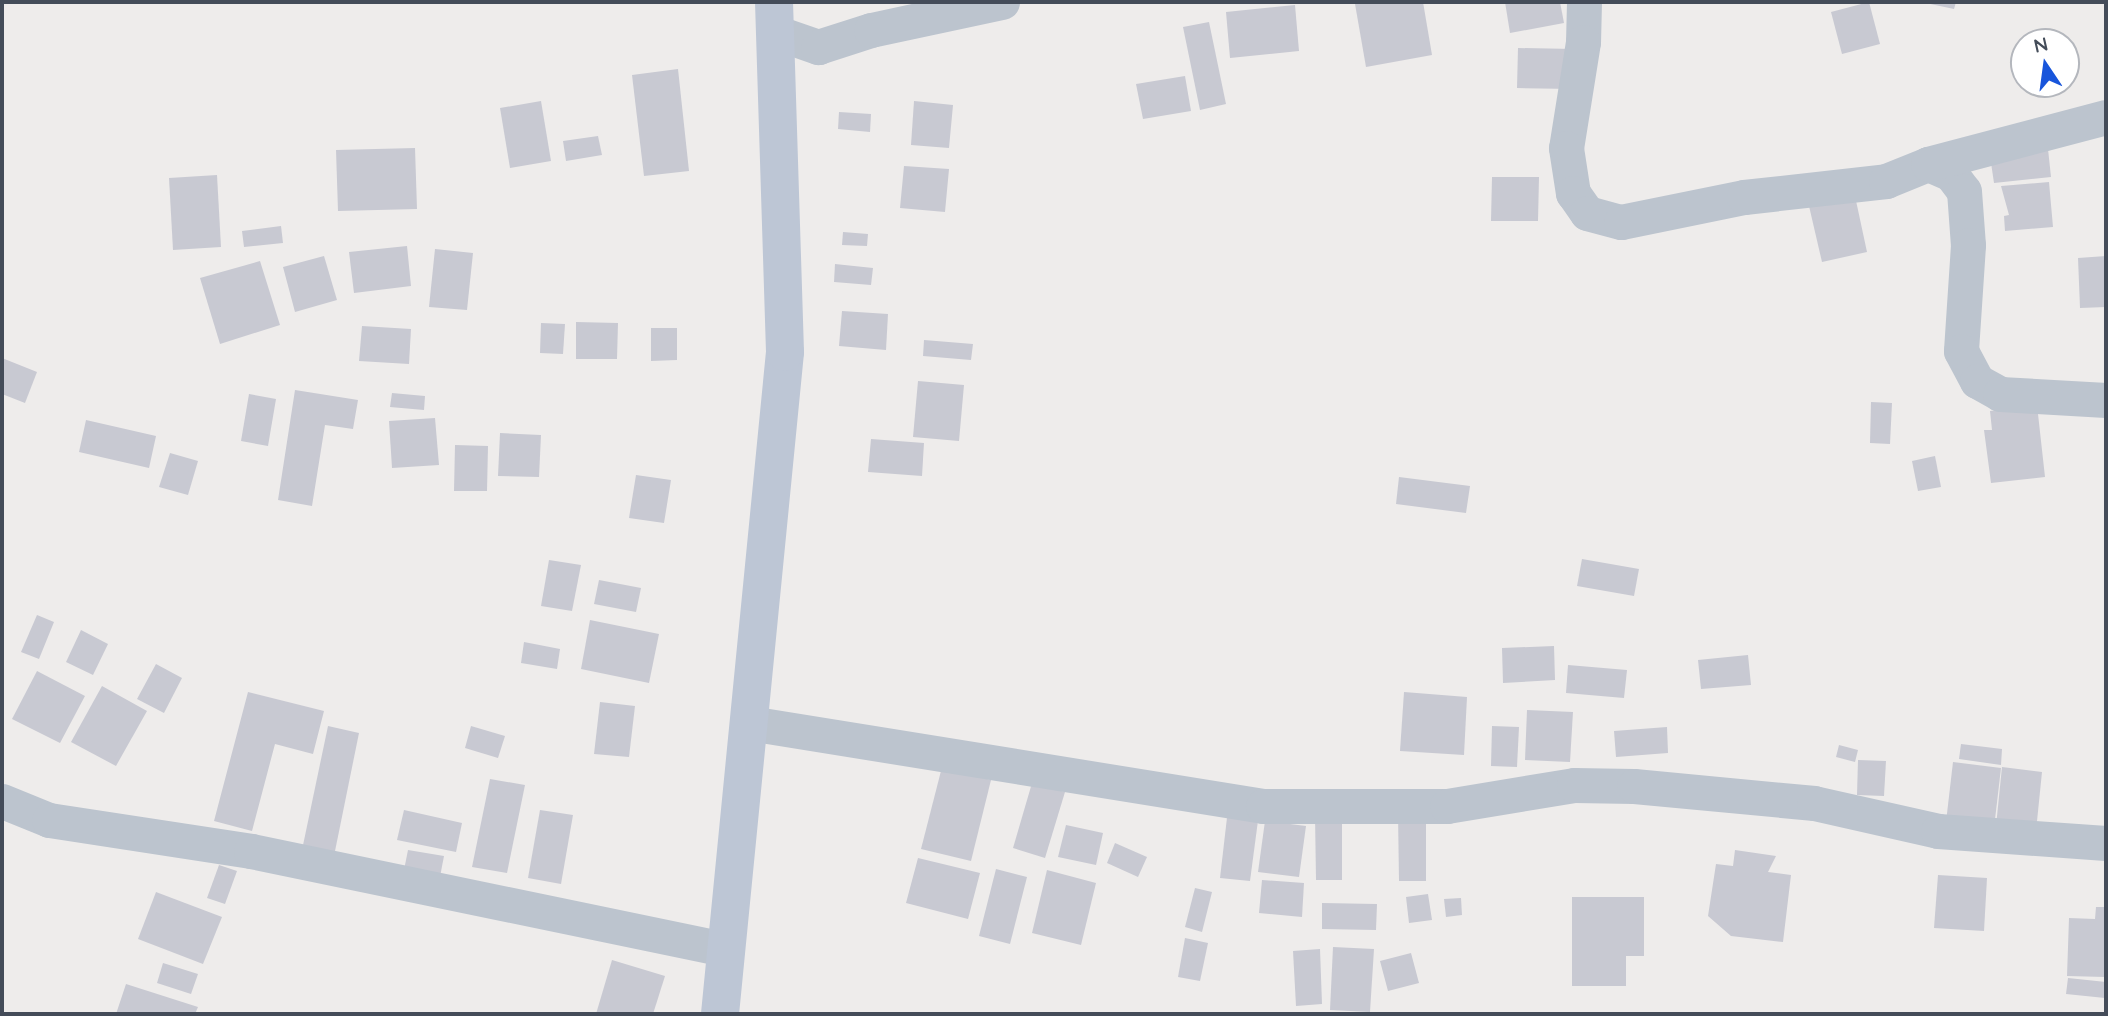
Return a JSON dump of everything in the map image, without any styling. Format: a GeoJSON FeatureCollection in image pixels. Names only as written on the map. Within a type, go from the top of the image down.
{"type":"FeatureCollection","features":[{"type":"Feature","properties":{"kind":"street"},"geometry":{"type":"LineString","coordinates":[[774,17],[818,47],[871,30],[1002,2]]}},
{"type":"Feature","properties":{"kind":"street"},"geometry":{"type":"LineString","coordinates":[[1584,2],[1583,42],[1566,148],[1573,193],[1587,213],[1603,220],[1632,221],[1744,197],[1886,181],[1928,164],[2106,117]]}},
{"type":"Feature","properties":{"kind":"street"},"geometry":{"type":"LineString","coordinates":[[720,1014],[785,352],[774,17]]}},
{"type":"Feature","properties":{"kind":"street"},"geometry":{"type":"LineString","coordinates":[[1928,164],[1951,174],[1964,191],[1968,245],[1961,351],[1978,381],[2000,394],[2106,400]]}},
{"type":"Feature","properties":{"kind":"street"},"geometry":{"type":"LineString","coordinates":[[749,723],[1263,806],[1447,806],[1574,785],[1634,786],[1814,803],[1938,831],[2106,843]]}},
{"type":"Feature","properties":{"kind":"street"},"geometry":{"type":"LineString","coordinates":[[2,801],[49,820],[251,851],[727,950]]}},
{"type":"Feature","properties":{"kind":"building"},"geometry":{"type":"Polygon","coordinates":[[[1423,2],[1432,55],[1366,67],[1355,4],[1423,2]]]}},
{"type":"Feature","properties":{"kind":"building"},"geometry":{"type":"Polygon","coordinates":[[[1505,2],[1560,2],[1564,23],[1510,33],[1505,2]]]}},
{"type":"Feature","properties":{"kind":"building"},"geometry":{"type":"Polygon","coordinates":[[[1869,2],[1880,44],[1842,54],[1831,12],[1869,2]]]}},
{"type":"Feature","properties":{"kind":"building"},"geometry":{"type":"Polygon","coordinates":[[[1921,2],[1956,2],[1954,9],[1921,2]]]}},
{"type":"Feature","properties":{"kind":"building"},"geometry":{"type":"Polygon","coordinates":[[[1295,5],[1299,51],[1230,58],[1226,12],[1295,5]]]}},
{"type":"Feature","properties":{"kind":"building"},"geometry":{"type":"Polygon","coordinates":[[[1209,22],[1226,104],[1200,110],[1183,27],[1209,22]]]}},
{"type":"Feature","properties":{"kind":"building"},"geometry":{"type":"Polygon","coordinates":[[[1518,48],[1574,49],[1573,89],[1517,88],[1518,48]]]}},
{"type":"Feature","properties":{"kind":"building"},"geometry":{"type":"Polygon","coordinates":[[[678,69],[689,171],[644,176],[632,75],[678,69]]]}},
{"type":"Feature","properties":{"kind":"building"},"geometry":{"type":"Polygon","coordinates":[[[1185,76],[1191,111],[1143,119],[1136,84],[1185,76]]]}},
{"type":"Feature","properties":{"kind":"building"},"geometry":{"type":"Polygon","coordinates":[[[541,101],[551,161],[510,168],[500,108],[541,101]]]}},
{"type":"Feature","properties":{"kind":"building"},"geometry":{"type":"Polygon","coordinates":[[[914,101],[953,105],[949,148],[911,145],[914,101]]]}},
{"type":"Feature","properties":{"kind":"building"},"geometry":{"type":"Polygon","coordinates":[[[839,112],[871,114],[870,132],[838,129],[839,112]]]}},
{"type":"Feature","properties":{"kind":"building"},"geometry":{"type":"Polygon","coordinates":[[[598,136],[602,155],[566,161],[563,141],[598,136]]]}},
{"type":"Feature","properties":{"kind":"building"},"geometry":{"type":"Polygon","coordinates":[[[415,148],[417,209],[338,211],[336,150],[415,148]]]}},
{"type":"Feature","properties":{"kind":"building"},"geometry":{"type":"Polygon","coordinates":[[[2048,149],[2051,177],[1994,183],[1990,156],[2048,149]]]}},
{"type":"Feature","properties":{"kind":"building"},"geometry":{"type":"Polygon","coordinates":[[[904,166],[949,169],[945,212],[900,208],[904,166]]]}},
{"type":"Feature","properties":{"kind":"building"},"geometry":{"type":"Polygon","coordinates":[[[217,175],[221,247],[173,250],[169,178],[217,175]]]}},
{"type":"Feature","properties":{"kind":"building"},"geometry":{"type":"Polygon","coordinates":[[[1492,177],[1539,177],[1538,221],[1491,221],[1492,177]]]}},
{"type":"Feature","properties":{"kind":"building"},"geometry":{"type":"Polygon","coordinates":[[[2049,182],[2053,227],[2005,231],[2004,216],[2009,215],[2001,186],[2049,182]]]}},
{"type":"Feature","properties":{"kind":"building"},"geometry":{"type":"Polygon","coordinates":[[[1855,196],[1867,252],[1822,262],[1809,206],[1855,196]]]}},
{"type":"Feature","properties":{"kind":"building"},"geometry":{"type":"Polygon","coordinates":[[[281,226],[283,243],[244,247],[242,231],[281,226]]]}},
{"type":"Feature","properties":{"kind":"building"},"geometry":{"type":"Polygon","coordinates":[[[843,232],[868,234],[867,246],[842,245],[843,232]]]}},
{"type":"Feature","properties":{"kind":"building"},"geometry":{"type":"Polygon","coordinates":[[[407,246],[411,286],[354,293],[349,252],[407,246]]]}},
{"type":"Feature","properties":{"kind":"building"},"geometry":{"type":"Polygon","coordinates":[[[435,249],[473,253],[467,310],[429,307],[435,249]]]}},
{"type":"Feature","properties":{"kind":"building"},"geometry":{"type":"Polygon","coordinates":[[[324,256],[337,300],[295,312],[283,267],[324,256]]]}},
{"type":"Feature","properties":{"kind":"building"},"geometry":{"type":"Polygon","coordinates":[[[2106,256],[2106,307],[2080,308],[2078,258],[2106,256]]]}},
{"type":"Feature","properties":{"kind":"building"},"geometry":{"type":"Polygon","coordinates":[[[260,261],[280,325],[220,344],[200,278],[260,261]]]}},
{"type":"Feature","properties":{"kind":"building"},"geometry":{"type":"Polygon","coordinates":[[[835,264],[873,268],[871,285],[834,282],[835,264]]]}},
{"type":"Feature","properties":{"kind":"building"},"geometry":{"type":"Polygon","coordinates":[[[842,311],[888,314],[886,350],[839,346],[842,311]]]}},
{"type":"Feature","properties":{"kind":"building"},"geometry":{"type":"Polygon","coordinates":[[[576,322],[618,323],[617,359],[576,359],[576,322]]]}},
{"type":"Feature","properties":{"kind":"building"},"geometry":{"type":"Polygon","coordinates":[[[541,323],[565,324],[563,354],[540,353],[541,323]]]}},
{"type":"Feature","properties":{"kind":"building"},"geometry":{"type":"Polygon","coordinates":[[[362,326],[411,329],[409,364],[359,361],[362,326]]]}},
{"type":"Feature","properties":{"kind":"building"},"geometry":{"type":"Polygon","coordinates":[[[651,328],[677,328],[677,360],[651,361],[651,328]]]}},
{"type":"Feature","properties":{"kind":"building"},"geometry":{"type":"Polygon","coordinates":[[[924,340],[973,344],[971,360],[923,356],[924,340]]]}},
{"type":"Feature","properties":{"kind":"building"},"geometry":{"type":"Polygon","coordinates":[[[2,358],[37,372],[25,403],[2,394],[2,358]]]}},
{"type":"Feature","properties":{"kind":"building"},"geometry":{"type":"Polygon","coordinates":[[[918,381],[964,385],[959,441],[913,437],[918,381]]]}},
{"type":"Feature","properties":{"kind":"building"},"geometry":{"type":"Polygon","coordinates":[[[295,390],[358,400],[353,429],[325,425],[312,506],[278,500],[295,390]]]}},
{"type":"Feature","properties":{"kind":"building"},"geometry":{"type":"Polygon","coordinates":[[[392,393],[425,396],[424,410],[390,407],[392,393]]]}},
{"type":"Feature","properties":{"kind":"building"},"geometry":{"type":"Polygon","coordinates":[[[249,394],[276,399],[268,446],[241,441],[249,394]]]}},
{"type":"Feature","properties":{"kind":"building"},"geometry":{"type":"Polygon","coordinates":[[[1871,402],[1892,403],[1890,444],[1870,443],[1871,402]]]}},
{"type":"Feature","properties":{"kind":"building"},"geometry":{"type":"Polygon","coordinates":[[[2037,405],[2045,477],[1991,483],[1984,430],[1992,430],[1990,411],[2037,405]]]}},
{"type":"Feature","properties":{"kind":"building"},"geometry":{"type":"Polygon","coordinates":[[[435,418],[439,465],[392,468],[389,421],[435,418]]]}},
{"type":"Feature","properties":{"kind":"building"},"geometry":{"type":"Polygon","coordinates":[[[86,420],[156,436],[149,468],[79,452],[86,420]]]}},
{"type":"Feature","properties":{"kind":"building"},"geometry":{"type":"Polygon","coordinates":[[[500,433],[541,435],[539,477],[498,476],[500,433]]]}},
{"type":"Feature","properties":{"kind":"building"},"geometry":{"type":"Polygon","coordinates":[[[871,439],[924,443],[922,476],[868,472],[871,439]]]}},
{"type":"Feature","properties":{"kind":"building"},"geometry":{"type":"Polygon","coordinates":[[[455,445],[488,446],[487,491],[454,491],[455,445]]]}},
{"type":"Feature","properties":{"kind":"building"},"geometry":{"type":"Polygon","coordinates":[[[170,453],[198,461],[188,495],[159,487],[170,453]]]}},
{"type":"Feature","properties":{"kind":"building"},"geometry":{"type":"Polygon","coordinates":[[[1935,456],[1941,487],[1918,491],[1912,461],[1935,456]]]}},
{"type":"Feature","properties":{"kind":"building"},"geometry":{"type":"Polygon","coordinates":[[[636,475],[671,480],[664,523],[629,518],[636,475]]]}},
{"type":"Feature","properties":{"kind":"building"},"geometry":{"type":"Polygon","coordinates":[[[1399,477],[1470,486],[1466,513],[1396,504],[1399,477]]]}},
{"type":"Feature","properties":{"kind":"building"},"geometry":{"type":"Polygon","coordinates":[[[1582,559],[1639,569],[1634,596],[1577,586],[1582,559]]]}},
{"type":"Feature","properties":{"kind":"building"},"geometry":{"type":"Polygon","coordinates":[[[549,560],[581,565],[572,611],[541,606],[549,560]]]}},
{"type":"Feature","properties":{"kind":"building"},"geometry":{"type":"Polygon","coordinates":[[[599,580],[641,588],[636,612],[594,604],[599,580]]]}},
{"type":"Feature","properties":{"kind":"building"},"geometry":{"type":"Polygon","coordinates":[[[37,615],[54,622],[39,659],[21,652],[37,615]]]}},
{"type":"Feature","properties":{"kind":"building"},"geometry":{"type":"Polygon","coordinates":[[[590,620],[659,634],[649,683],[581,669],[590,620]]]}},
{"type":"Feature","properties":{"kind":"building"},"geometry":{"type":"Polygon","coordinates":[[[81,630],[108,644],[93,675],[66,662],[81,630]]]}},
{"type":"Feature","properties":{"kind":"building"},"geometry":{"type":"Polygon","coordinates":[[[524,642],[560,649],[557,669],[521,663],[524,642]]]}},
{"type":"Feature","properties":{"kind":"building"},"geometry":{"type":"Polygon","coordinates":[[[1554,646],[1555,680],[1503,683],[1502,648],[1554,646]]]}},
{"type":"Feature","properties":{"kind":"building"},"geometry":{"type":"Polygon","coordinates":[[[1748,655],[1751,685],[1701,689],[1698,660],[1748,655]]]}},
{"type":"Feature","properties":{"kind":"building"},"geometry":{"type":"Polygon","coordinates":[[[156,664],[182,678],[164,713],[137,699],[156,664]]]}},
{"type":"Feature","properties":{"kind":"building"},"geometry":{"type":"Polygon","coordinates":[[[1568,665],[1627,670],[1624,698],[1566,693],[1568,665]]]}},
{"type":"Feature","properties":{"kind":"building"},"geometry":{"type":"Polygon","coordinates":[[[37,671],[85,696],[60,743],[12,719],[37,671]]]}},
{"type":"Feature","properties":{"kind":"building"},"geometry":{"type":"Polygon","coordinates":[[[102,686],[147,711],[116,766],[71,742],[102,686]]]}},
{"type":"Feature","properties":{"kind":"building"},"geometry":{"type":"Polygon","coordinates":[[[248,692],[324,711],[313,754],[275,744],[252,831],[214,821],[248,692]]]}},
{"type":"Feature","properties":{"kind":"building"},"geometry":{"type":"Polygon","coordinates":[[[1404,692],[1467,697],[1464,755],[1400,751],[1404,692]]]}},
{"type":"Feature","properties":{"kind":"building"},"geometry":{"type":"Polygon","coordinates":[[[600,702],[635,706],[629,757],[594,754],[600,702]]]}},
{"type":"Feature","properties":{"kind":"building"},"geometry":{"type":"Polygon","coordinates":[[[1527,710],[1573,712],[1570,762],[1525,760],[1527,710]]]}},
{"type":"Feature","properties":{"kind":"building"},"geometry":{"type":"Polygon","coordinates":[[[328,726],[359,733],[334,856],[302,850],[328,726]]]}},
{"type":"Feature","properties":{"kind":"building"},"geometry":{"type":"Polygon","coordinates":[[[471,726],[505,736],[498,758],[465,748],[471,726]]]}},
{"type":"Feature","properties":{"kind":"building"},"geometry":{"type":"Polygon","coordinates":[[[1492,726],[1519,727],[1517,767],[1491,766],[1492,726]]]}},
{"type":"Feature","properties":{"kind":"building"},"geometry":{"type":"Polygon","coordinates":[[[1667,727],[1668,753],[1616,757],[1614,731],[1667,727]]]}},
{"type":"Feature","properties":{"kind":"building"},"geometry":{"type":"Polygon","coordinates":[[[1961,744],[2002,749],[2001,765],[1959,759],[1961,744]]]}},
{"type":"Feature","properties":{"kind":"building"},"geometry":{"type":"Polygon","coordinates":[[[1839,745],[1858,750],[1855,762],[1836,757],[1839,745]]]}},
{"type":"Feature","properties":{"kind":"building"},"geometry":{"type":"Polygon","coordinates":[[[1858,760],[1886,761],[1884,796],[1857,795],[1858,760]]]}},
{"type":"Feature","properties":{"kind":"building"},"geometry":{"type":"Polygon","coordinates":[[[1953,762],[2001,768],[1994,828],[1946,822],[1953,762]]]}},
{"type":"Feature","properties":{"kind":"building"},"geometry":{"type":"Polygon","coordinates":[[[942,767],[991,780],[971,861],[921,849],[942,767]]]}},
{"type":"Feature","properties":{"kind":"building"},"geometry":{"type":"Polygon","coordinates":[[[2002,767],[2042,772],[2036,831],[1996,826],[2002,767]]]}},
{"type":"Feature","properties":{"kind":"building"},"geometry":{"type":"Polygon","coordinates":[[[490,779],[525,785],[507,873],[472,867],[490,779]]]}},
{"type":"Feature","properties":{"kind":"building"},"geometry":{"type":"Polygon","coordinates":[[[1032,783],[1065,792],[1045,858],[1013,848],[1032,783]]]}},
{"type":"Feature","properties":{"kind":"building"},"geometry":{"type":"Polygon","coordinates":[[[1228,809],[1259,813],[1250,881],[1220,878],[1228,809]]]}},
{"type":"Feature","properties":{"kind":"building"},"geometry":{"type":"Polygon","coordinates":[[[404,810],[462,823],[456,852],[397,840],[404,810]]]}},
{"type":"Feature","properties":{"kind":"building"},"geometry":{"type":"Polygon","coordinates":[[[540,810],[573,815],[561,884],[528,878],[540,810]]]}},
{"type":"Feature","properties":{"kind":"building"},"geometry":{"type":"Polygon","coordinates":[[[1398,813],[1426,813],[1426,881],[1399,881],[1398,813]]]}},
{"type":"Feature","properties":{"kind":"building"},"geometry":{"type":"Polygon","coordinates":[[[1315,815],[1342,815],[1342,880],[1316,880],[1315,815]]]}},
{"type":"Feature","properties":{"kind":"building"},"geometry":{"type":"Polygon","coordinates":[[[1265,821],[1306,826],[1299,877],[1258,872],[1265,821]]]}},
{"type":"Feature","properties":{"kind":"building"},"geometry":{"type":"Polygon","coordinates":[[[1066,825],[1103,833],[1096,865],[1058,857],[1066,825]]]}},
{"type":"Feature","properties":{"kind":"building"},"geometry":{"type":"Polygon","coordinates":[[[1115,843],[1147,857],[1138,877],[1107,863],[1115,843]]]}},
{"type":"Feature","properties":{"kind":"building"},"geometry":{"type":"Polygon","coordinates":[[[408,850],[444,856],[439,882],[403,875],[408,850]]]}},
{"type":"Feature","properties":{"kind":"building"},"geometry":{"type":"Polygon","coordinates":[[[1735,850],[1776,856],[1768,872],[1791,875],[1783,942],[1731,936],[1708,916],[1716,864],[1733,866],[1735,850]]]}},
{"type":"Feature","properties":{"kind":"building"},"geometry":{"type":"Polygon","coordinates":[[[918,858],[980,873],[968,919],[906,903],[918,858]]]}},
{"type":"Feature","properties":{"kind":"building"},"geometry":{"type":"Polygon","coordinates":[[[219,865],[237,871],[225,904],[207,898],[219,865]]]}},
{"type":"Feature","properties":{"kind":"building"},"geometry":{"type":"Polygon","coordinates":[[[996,869],[1027,877],[1010,944],[979,936],[996,869]]]}},
{"type":"Feature","properties":{"kind":"building"},"geometry":{"type":"Polygon","coordinates":[[[1047,870],[1096,883],[1081,945],[1032,933],[1047,870]]]}},
{"type":"Feature","properties":{"kind":"building"},"geometry":{"type":"Polygon","coordinates":[[[1938,875],[1987,878],[1984,931],[1934,928],[1938,875]]]}},
{"type":"Feature","properties":{"kind":"building"},"geometry":{"type":"Polygon","coordinates":[[[1262,880],[1304,883],[1302,917],[1259,913],[1262,880]]]}},
{"type":"Feature","properties":{"kind":"building"},"geometry":{"type":"Polygon","coordinates":[[[1195,888],[1212,892],[1202,932],[1185,927],[1195,888]]]}},
{"type":"Feature","properties":{"kind":"building"},"geometry":{"type":"Polygon","coordinates":[[[156,892],[222,917],[203,964],[138,939],[156,892]]]}},
{"type":"Feature","properties":{"kind":"building"},"geometry":{"type":"Polygon","coordinates":[[[1428,894],[1432,920],[1409,923],[1406,897],[1428,894]]]}},
{"type":"Feature","properties":{"kind":"building"},"geometry":{"type":"Polygon","coordinates":[[[1572,897],[1644,897],[1644,956],[1626,956],[1626,986],[1572,986],[1572,897]]]}},
{"type":"Feature","properties":{"kind":"building"},"geometry":{"type":"Polygon","coordinates":[[[1461,898],[1462,915],[1446,917],[1444,899],[1461,898]]]}},
{"type":"Feature","properties":{"kind":"building"},"geometry":{"type":"Polygon","coordinates":[[[1322,903],[1377,904],[1376,930],[1322,929],[1322,903]]]}},
{"type":"Feature","properties":{"kind":"building"},"geometry":{"type":"Polygon","coordinates":[[[2096,907],[2106,907],[2105,977],[2067,976],[2069,918],[2095,919],[2096,907]]]}},
{"type":"Feature","properties":{"kind":"building"},"geometry":{"type":"Polygon","coordinates":[[[1185,938],[1208,943],[1200,981],[1178,977],[1185,938]]]}},
{"type":"Feature","properties":{"kind":"building"},"geometry":{"type":"Polygon","coordinates":[[[1333,947],[1374,949],[1370,1012],[1330,1010],[1333,947]]]}},
{"type":"Feature","properties":{"kind":"building"},"geometry":{"type":"Polygon","coordinates":[[[1320,949],[1322,1004],[1296,1006],[1293,951],[1320,949]]]}},
{"type":"Feature","properties":{"kind":"building"},"geometry":{"type":"Polygon","coordinates":[[[1411,953],[1419,983],[1388,991],[1380,961],[1411,953]]]}},
{"type":"Feature","properties":{"kind":"building"},"geometry":{"type":"Polygon","coordinates":[[[612,960],[665,976],[653,1014],[596,1014],[612,960]]]}},
{"type":"Feature","properties":{"kind":"building"},"geometry":{"type":"Polygon","coordinates":[[[163,963],[198,974],[191,994],[157,983],[163,963]]]}},
{"type":"Feature","properties":{"kind":"building"},"geometry":{"type":"Polygon","coordinates":[[[2068,978],[2106,982],[2105,998],[2066,994],[2068,978]]]}},
{"type":"Feature","properties":{"kind":"building"},"geometry":{"type":"Polygon","coordinates":[[[126,984],[198,1007],[195,1014],[116,1014],[126,984]]]}}]}
